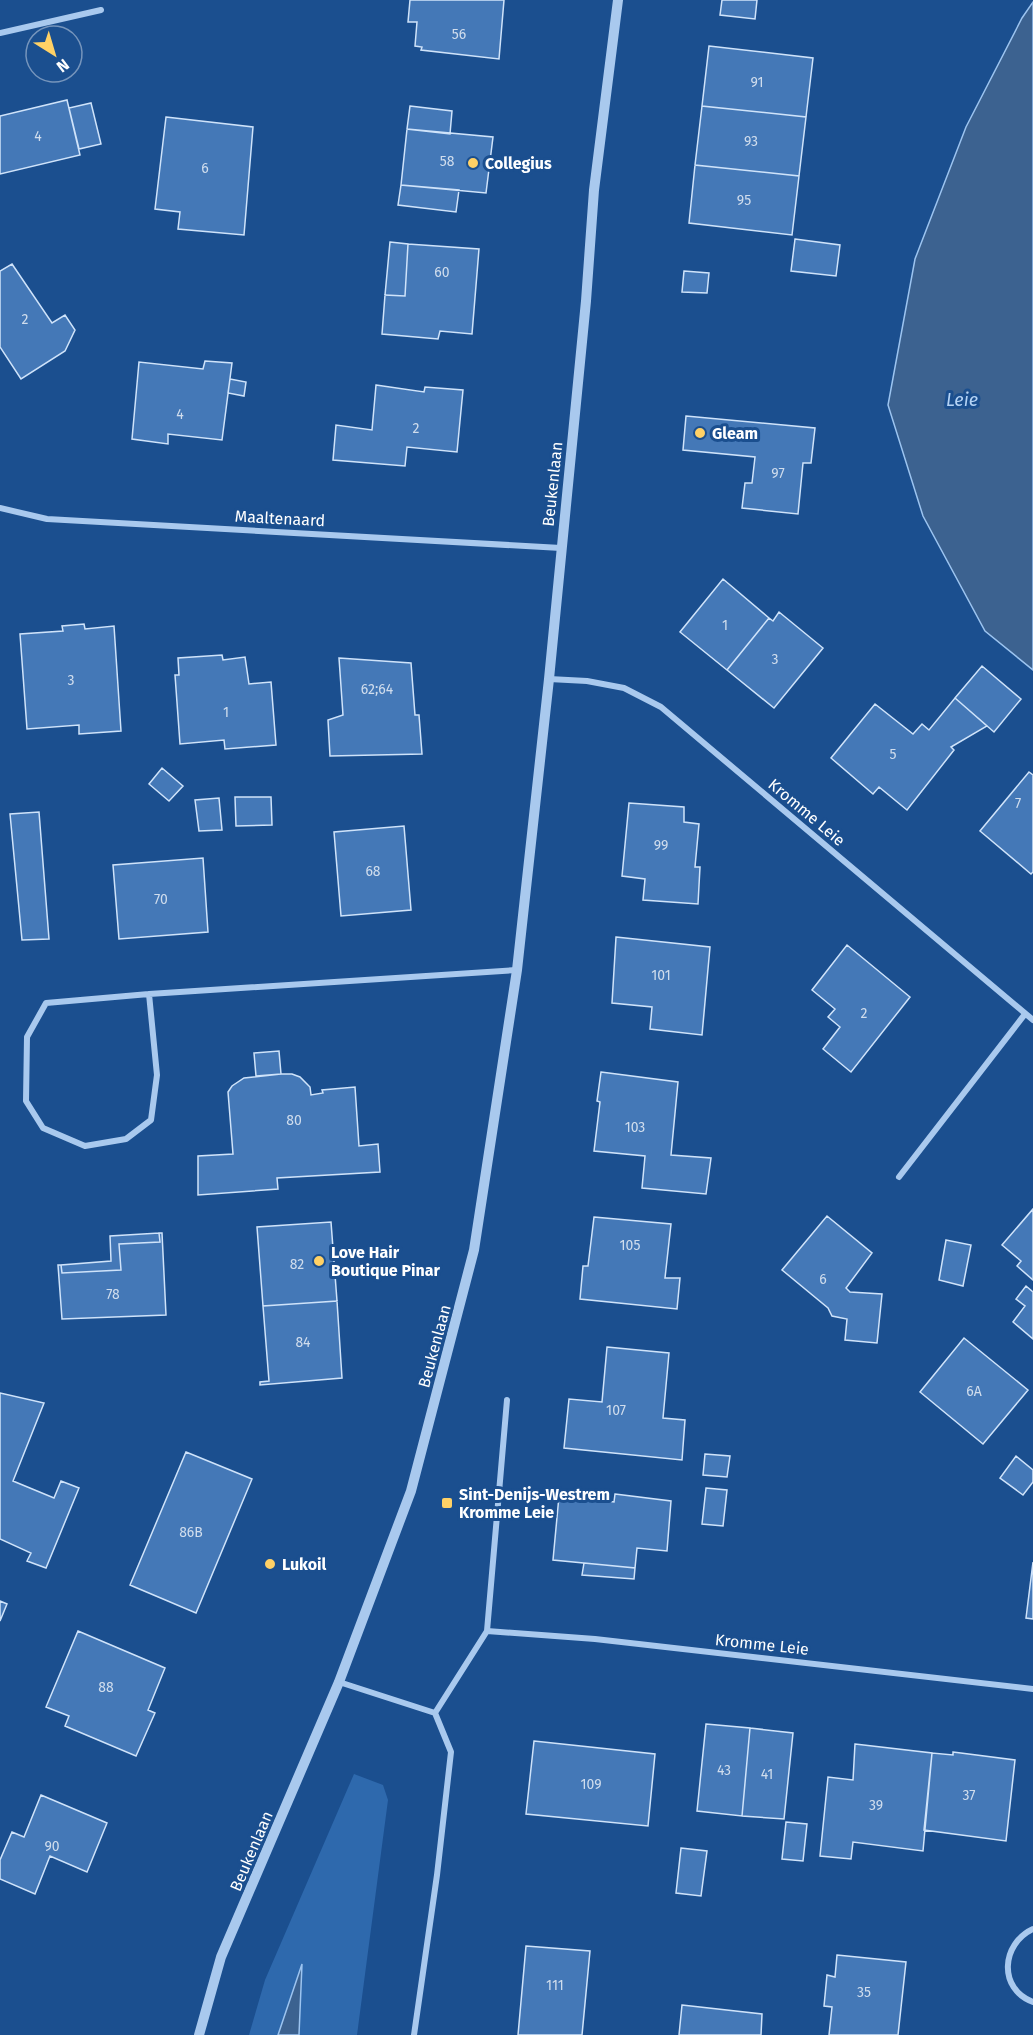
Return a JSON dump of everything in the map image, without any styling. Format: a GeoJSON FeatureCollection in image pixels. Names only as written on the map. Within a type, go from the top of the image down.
{"type":"FeatureCollection","features":[{"type":"Feature","properties":{"kind":"street","name":"Beukenlaan"},"geometry":{"type":"LineString","coordinates":[[199,2035],[221,1957],[339,1682],[411,1491],[474,1250],[518,970],[549,679],[594,190],[618,0]]}},
{"type":"Feature","properties":{"kind":"street"},"geometry":{"type":"LineString","coordinates":[[0,33],[101,10]]}},
{"type":"Feature","properties":{"kind":"street","name":"Maaltenaard"},"geometry":{"type":"LineString","coordinates":[[0,508],[48,519],[561,548]]}},
{"type":"Feature","properties":{"kind":"street","name":"Kromme Leie"},"geometry":{"type":"LineString","coordinates":[[549,679],[587,681],[624,688],[661,707],[1033,1020]]}},
{"type":"Feature","properties":{"kind":"street"},"geometry":{"type":"LineString","coordinates":[[149,994],[158,1075],[151,1120],[126,1139],[86,1146],[44,1128],[26,1101],[27,1037],[46,1003],[149,994],[518,970]]}},
{"type":"Feature","properties":{"kind":"street"},"geometry":{"type":"LineString","coordinates":[[899,1177],[1025,1014]]}},
{"type":"Feature","properties":{"kind":"street"},"geometry":{"type":"LineString","coordinates":[[435,1713],[487,1631],[507,1400]]}},
{"type":"Feature","properties":{"kind":"street","name":"Kromme Leie"},"geometry":{"type":"LineString","coordinates":[[487,1631],[595,1639],[1033,1689]]}},
{"type":"Feature","properties":{"kind":"street"},"geometry":{"type":"LineString","coordinates":[[339,1682],[435,1713],[451,1752],[437,1875],[414,2035]]}},
{"type":"Feature","properties":{"kind":"street"},"geometry":{"type":"LineString","coordinates":[[1033,1929],[1024,1933],[1013,1944],[1008,1959],[1008,1974],[1014,1989],[1025,1999],[1033,2002]]}},
{"type":"Feature","properties":{"kind":"shaded area"},"geometry":{"type":"Polygon","coordinates":[[[354,1774],[383,1785],[388,1800],[357,2035],[299,2035],[302,1966],[278,2035],[249,2035],[265,1980],[354,1774]]]}},
{"type":"Feature","properties":{"kind":"water","name":"Leie"},"geometry":{"type":"Polygon","coordinates":[[[1033,2],[1033,670],[985,631],[923,516],[888,405],[915,259],[966,127],[1022,18],[1033,2]]]}},
{"type":"Feature","properties":{"kind":"water"},"geometry":{"type":"Polygon","coordinates":[[[302,1964],[299,2035],[278,2035],[302,1964]]]}},
{"type":"Feature","properties":{"kind":"building"},"geometry":{"type":"Polygon","coordinates":[[[410,0],[504,0],[499,59],[421,50],[422,47],[415,46],[417,22],[408,22],[410,0]]]}},
{"type":"Feature","properties":{"kind":"building"},"geometry":{"type":"Polygon","coordinates":[[[722,0],[757,0],[755,19],[720,15],[722,0]]]}},
{"type":"Feature","properties":{"kind":"building"},"geometry":{"type":"Polygon","coordinates":[[[709,46],[813,58],[806,117],[702,106],[709,46]]]}},
{"type":"Feature","properties":{"kind":"building"},"geometry":{"type":"Polygon","coordinates":[[[67,100],[80,155],[0,174],[0,116],[67,100]]]}},
{"type":"Feature","properties":{"kind":"building"},"geometry":{"type":"Polygon","coordinates":[[[91,103],[101,144],[79,149],[69,108],[91,103]]]}},
{"type":"Feature","properties":{"kind":"building"},"geometry":{"type":"Polygon","coordinates":[[[410,106],[452,111],[450,134],[407,129],[410,106]]]}},
{"type":"Feature","properties":{"kind":"building"},"geometry":{"type":"Polygon","coordinates":[[[702,106],[806,117],[799,176],[695,165],[702,106]]]}},
{"type":"Feature","properties":{"kind":"building"},"geometry":{"type":"Polygon","coordinates":[[[166,117],[253,127],[244,235],[178,229],[180,212],[155,209],[166,117]]]}},
{"type":"Feature","properties":{"kind":"building"},"geometry":{"type":"Polygon","coordinates":[[[407,129],[493,137],[486,193],[401,185],[407,129]]]}},
{"type":"Feature","properties":{"kind":"building"},"geometry":{"type":"Polygon","coordinates":[[[695,165],[799,176],[792,235],[689,223],[695,165]]]}},
{"type":"Feature","properties":{"kind":"building"},"geometry":{"type":"Polygon","coordinates":[[[401,185],[459,190],[456,212],[398,205],[401,185]]]}},
{"type":"Feature","properties":{"kind":"building"},"geometry":{"type":"Polygon","coordinates":[[[795,239],[840,245],[836,276],[791,271],[795,239]]]}},
{"type":"Feature","properties":{"kind":"building"},"geometry":{"type":"Polygon","coordinates":[[[390,242],[408,244],[405,296],[385,295],[390,242]]]}},
{"type":"Feature","properties":{"kind":"building"},"geometry":{"type":"Polygon","coordinates":[[[408,244],[479,249],[472,334],[440,331],[438,339],[382,334],[385,295],[405,296],[408,244]]]}},
{"type":"Feature","properties":{"kind":"building"},"geometry":{"type":"Polygon","coordinates":[[[12,264],[52,323],[65,315],[75,330],[65,351],[21,379],[0,347],[0,271],[12,264]]]}},
{"type":"Feature","properties":{"kind":"building"},"geometry":{"type":"Polygon","coordinates":[[[684,271],[709,273],[707,293],[682,292],[684,271]]]}},
{"type":"Feature","properties":{"kind":"building"},"geometry":{"type":"Polygon","coordinates":[[[205,361],[232,363],[222,440],[168,434],[168,444],[132,439],[139,362],[203,369],[205,361]]]}},
{"type":"Feature","properties":{"kind":"building"},"geometry":{"type":"Polygon","coordinates":[[[230,379],[246,382],[244,396],[228,393],[230,379]]]}},
{"type":"Feature","properties":{"kind":"building"},"geometry":{"type":"Polygon","coordinates":[[[376,385],[424,392],[425,387],[463,390],[457,452],[407,447],[405,466],[333,460],[336,425],[372,430],[376,385]]]}},
{"type":"Feature","properties":{"kind":"building"},"geometry":{"type":"Polygon","coordinates":[[[686,416],[815,428],[811,463],[803,463],[798,514],[742,508],[745,483],[752,483],[755,457],[683,450],[686,416]]]}},
{"type":"Feature","properties":{"kind":"building"},"geometry":{"type":"Polygon","coordinates":[[[723,579],[769,618],[727,670],[680,632],[723,579]]]}},
{"type":"Feature","properties":{"kind":"building"},"geometry":{"type":"Polygon","coordinates":[[[779,612],[823,648],[774,708],[727,670],[769,618],[773,621],[779,612]]]}},
{"type":"Feature","properties":{"kind":"building"},"geometry":{"type":"Polygon","coordinates":[[[84,624],[85,629],[114,626],[121,731],[79,734],[79,725],[27,729],[20,634],[63,631],[62,626],[84,624]]]}},
{"type":"Feature","properties":{"kind":"building"},"geometry":{"type":"Polygon","coordinates":[[[222,655],[223,660],[245,657],[249,684],[271,682],[276,745],[225,749],[224,740],[180,744],[175,675],[179,675],[178,658],[222,655]]]}},
{"type":"Feature","properties":{"kind":"building"},"geometry":{"type":"Polygon","coordinates":[[[339,658],[411,663],[415,715],[419,715],[422,754],[330,756],[328,720],[343,715],[339,658]]]}},
{"type":"Feature","properties":{"kind":"building"},"geometry":{"type":"Polygon","coordinates":[[[982,666],[1021,699],[994,732],[955,698],[982,666]]]}},
{"type":"Feature","properties":{"kind":"building"},"geometry":{"type":"Polygon","coordinates":[[[955,698],[987,726],[951,747],[954,750],[907,810],[879,787],[873,794],[831,758],[875,704],[913,734],[922,724],[929,730],[955,698]]]}},
{"type":"Feature","properties":{"kind":"building"},"geometry":{"type":"Polygon","coordinates":[[[162,768],[183,786],[169,801],[149,784],[162,768]]]}},
{"type":"Feature","properties":{"kind":"building"},"geometry":{"type":"Polygon","coordinates":[[[1029,772],[1033,775],[1033,872],[1031,874],[980,831],[1029,772]]]}},
{"type":"Feature","properties":{"kind":"building"},"geometry":{"type":"Polygon","coordinates":[[[235,797],[271,797],[272,825],[236,826],[235,797]]]}},
{"type":"Feature","properties":{"kind":"building"},"geometry":{"type":"Polygon","coordinates":[[[219,798],[222,830],[199,831],[195,800],[219,798]]]}},
{"type":"Feature","properties":{"kind":"building"},"geometry":{"type":"Polygon","coordinates":[[[629,803],[684,807],[684,822],[699,824],[695,867],[700,867],[698,904],[643,900],[645,879],[622,876],[629,803]]]}},
{"type":"Feature","properties":{"kind":"building"},"geometry":{"type":"Polygon","coordinates":[[[39,812],[49,939],[22,940],[10,814],[39,812]]]}},
{"type":"Feature","properties":{"kind":"building"},"geometry":{"type":"Polygon","coordinates":[[[404,826],[411,910],[341,916],[334,832],[404,826]]]}},
{"type":"Feature","properties":{"kind":"building"},"geometry":{"type":"Polygon","coordinates":[[[203,858],[208,932],[119,939],[113,865],[203,858]]]}},
{"type":"Feature","properties":{"kind":"building"},"geometry":{"type":"Polygon","coordinates":[[[616,937],[710,947],[702,1035],[650,1029],[652,1007],[612,1003],[616,937]]]}},
{"type":"Feature","properties":{"kind":"building"},"geometry":{"type":"Polygon","coordinates":[[[847,945],[910,997],[851,1072],[823,1049],[840,1027],[828,1017],[835,1009],[812,990],[847,945]]]}},
{"type":"Feature","properties":{"kind":"building"},"geometry":{"type":"Polygon","coordinates":[[[279,1051],[281,1074],[256,1076],[254,1053],[279,1051]]]}},
{"type":"Feature","properties":{"kind":"building"},"geometry":{"type":"Polygon","coordinates":[[[601,1072],[678,1082],[671,1155],[711,1158],[706,1194],[642,1188],[645,1156],[594,1151],[601,1072]]]}},
{"type":"Feature","properties":{"kind":"building"},"geometry":{"type":"Polygon","coordinates":[[[281,1074],[300,1077],[310,1087],[311,1095],[323,1093],[322,1090],[355,1087],[359,1146],[378,1144],[380,1172],[277,1178],[278,1189],[198,1195],[198,1156],[233,1154],[228,1092],[232,1086],[244,1078],[281,1074]]]}},
{"type":"Feature","properties":{"kind":"building"},"geometry":{"type":"Polygon","coordinates":[[[1033,1209],[1033,1280],[1017,1266],[1021,1261],[1002,1245],[1033,1209]]]}},
{"type":"Feature","properties":{"kind":"building"},"geometry":{"type":"Polygon","coordinates":[[[827,1216],[872,1253],[846,1288],[850,1292],[882,1294],[877,1343],[845,1340],[847,1319],[832,1316],[828,1308],[782,1270],[827,1216]]]}},
{"type":"Feature","properties":{"kind":"building"},"geometry":{"type":"Polygon","coordinates":[[[594,1217],[671,1224],[665,1278],[680,1278],[677,1309],[580,1299],[583,1266],[588,1266],[594,1217]]]}},
{"type":"Feature","properties":{"kind":"building"},"geometry":{"type":"Polygon","coordinates":[[[331,1222],[337,1301],[263,1306],[257,1227],[331,1222]]]}},
{"type":"Feature","properties":{"kind":"building"},"geometry":{"type":"Polygon","coordinates":[[[159,1233],[162,1233],[166,1315],[62,1319],[58,1265],[61,1265],[62,1273],[121,1270],[119,1244],[160,1242],[159,1233]]]}},
{"type":"Feature","properties":{"kind":"building"},"geometry":{"type":"Polygon","coordinates":[[[159,1233],[160,1242],[119,1244],[121,1270],[62,1273],[61,1265],[111,1261],[110,1236],[159,1233]]]}},
{"type":"Feature","properties":{"kind":"building"},"geometry":{"type":"Polygon","coordinates":[[[946,1240],[971,1245],[963,1286],[939,1280],[946,1240]]]}},
{"type":"Feature","properties":{"kind":"building"},"geometry":{"type":"Polygon","coordinates":[[[1026,1286],[1033,1292],[1033,1339],[1013,1322],[1025,1306],[1016,1299],[1026,1286]]]}},
{"type":"Feature","properties":{"kind":"building"},"geometry":{"type":"Polygon","coordinates":[[[337,1301],[342,1378],[260,1385],[260,1382],[269,1381],[263,1306],[337,1301]]]}},
{"type":"Feature","properties":{"kind":"building"},"geometry":{"type":"Polygon","coordinates":[[[964,1338],[1028,1390],[983,1444],[920,1392],[964,1338]]]}},
{"type":"Feature","properties":{"kind":"building"},"geometry":{"type":"Polygon","coordinates":[[[607,1347],[669,1353],[663,1418],[685,1420],[682,1460],[564,1448],[569,1399],[602,1402],[607,1347]]]}},
{"type":"Feature","properties":{"kind":"building"},"geometry":{"type":"Polygon","coordinates":[[[0,1393],[44,1403],[13,1481],[54,1498],[61,1481],[79,1488],[46,1568],[27,1561],[31,1553],[0,1539],[0,1393]]]}},
{"type":"Feature","properties":{"kind":"building"},"geometry":{"type":"Polygon","coordinates":[[[186,1452],[252,1479],[196,1613],[130,1585],[186,1452]]]}},
{"type":"Feature","properties":{"kind":"building"},"geometry":{"type":"Polygon","coordinates":[[[705,1454],[730,1456],[727,1477],[703,1475],[705,1454]]]}},
{"type":"Feature","properties":{"kind":"building"},"geometry":{"type":"Polygon","coordinates":[[[1016,1456],[1033,1470],[1033,1482],[1023,1495],[1000,1478],[1016,1456]]]}},
{"type":"Feature","properties":{"kind":"building"},"geometry":{"type":"Polygon","coordinates":[[[706,1488],[727,1490],[723,1526],[702,1524],[706,1488]]]}},
{"type":"Feature","properties":{"kind":"building"},"geometry":{"type":"Polygon","coordinates":[[[615,1494],[671,1501],[667,1551],[637,1548],[635,1568],[553,1560],[559,1496],[614,1502],[615,1494]]]}},
{"type":"Feature","properties":{"kind":"building"},"geometry":{"type":"Polygon","coordinates":[[[1033,1562],[1033,1619],[1026,1618],[1033,1562]]]}},
{"type":"Feature","properties":{"kind":"building"},"geometry":{"type":"Polygon","coordinates":[[[584,1563],[635,1568],[634,1579],[582,1575],[584,1563]]]}},
{"type":"Feature","properties":{"kind":"building"},"geometry":{"type":"Polygon","coordinates":[[[0,1601],[7,1604],[0,1621],[0,1601]]]}},
{"type":"Feature","properties":{"kind":"building"},"geometry":{"type":"Polygon","coordinates":[[[78,1631],[165,1668],[148,1710],[155,1713],[136,1756],[65,1726],[69,1716],[46,1707],[78,1631]]]}},
{"type":"Feature","properties":{"kind":"building"},"geometry":{"type":"Polygon","coordinates":[[[706,1724],[750,1728],[742,1816],[697,1811],[706,1724]]]}},
{"type":"Feature","properties":{"kind":"building"},"geometry":{"type":"Polygon","coordinates":[[[750,1728],[793,1733],[784,1819],[742,1816],[750,1728]]]}},
{"type":"Feature","properties":{"kind":"building"},"geometry":{"type":"Polygon","coordinates":[[[534,1741],[655,1754],[648,1826],[526,1814],[534,1741]]]}},
{"type":"Feature","properties":{"kind":"building"},"geometry":{"type":"Polygon","coordinates":[[[855,1744],[932,1753],[923,1851],[853,1842],[851,1859],[820,1856],[828,1777],[853,1780],[855,1744]]]}},
{"type":"Feature","properties":{"kind":"building"},"geometry":{"type":"Polygon","coordinates":[[[953,1752],[1015,1760],[1006,1841],[924,1830],[932,1753],[953,1755],[953,1752]]]}},
{"type":"Feature","properties":{"kind":"building"},"geometry":{"type":"Polygon","coordinates":[[[41,1795],[107,1823],[87,1872],[50,1856],[35,1894],[0,1879],[0,1860],[12,1832],[24,1837],[41,1795]]]}},
{"type":"Feature","properties":{"kind":"building"},"geometry":{"type":"Polygon","coordinates":[[[786,1822],[807,1824],[803,1861],[782,1859],[786,1822]]]}},
{"type":"Feature","properties":{"kind":"building"},"geometry":{"type":"Polygon","coordinates":[[[681,1848],[707,1851],[701,1896],[676,1893],[681,1848]]]}},
{"type":"Feature","properties":{"kind":"building"},"geometry":{"type":"Polygon","coordinates":[[[526,1946],[590,1951],[582,2035],[518,2035],[526,1946]]]}},
{"type":"Feature","properties":{"kind":"building"},"geometry":{"type":"Polygon","coordinates":[[[837,1955],[906,1962],[898,2035],[829,2035],[832,2007],[824,2006],[827,1975],[835,1977],[837,1955]]]}},
{"type":"Feature","properties":{"kind":"building"},"geometry":{"type":"Polygon","coordinates":[[[682,2005],[762,2014],[761,2035],[679,2035],[682,2005]]]}},
{"type":"Feature","properties":{"kind":"place","name":"Collegius"},"geometry":{"type":"Point","coordinates":[473,163]}},
{"type":"Feature","properties":{"kind":"place","name":"Gleam"},"geometry":{"type":"Point","coordinates":[700,433]}},
{"type":"Feature","properties":{"kind":"place","name":"Love Hair Boutique Pinar"},"geometry":{"type":"Point","coordinates":[319,1261]}},
{"type":"Feature","properties":{"kind":"place","name":"Sint-Denijs-Westrem Kromme Leie"},"geometry":{"type":"Point","coordinates":[447,1503]}},
{"type":"Feature","properties":{"kind":"place","name":"Lukoil"},"geometry":{"type":"Point","coordinates":[270,1564]}}]}
